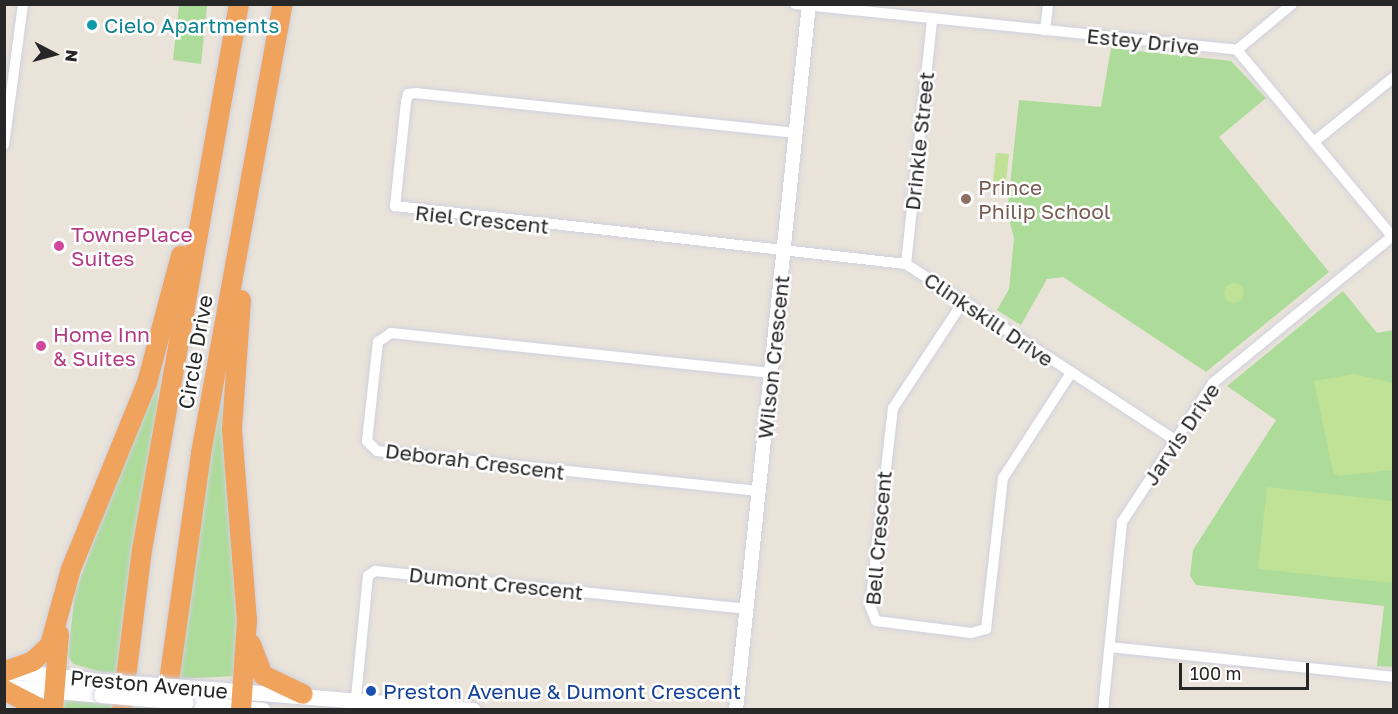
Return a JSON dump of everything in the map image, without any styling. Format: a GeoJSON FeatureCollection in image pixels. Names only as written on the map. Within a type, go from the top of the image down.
{"type":"FeatureCollection","features":[{"type":"Feature","properties":{"kind":"highway","name":"Circle Drive"},"geometry":{"type":"LineString","coordinates":[[122,710],[149,505],[239,4]]}},
{"type":"Feature","properties":{"kind":"highway","name":"Circle Drive"},"geometry":{"type":"LineString","coordinates":[[165,710],[201,453],[283,4]]}},
{"type":"Feature","properties":{"kind":"highway"},"geometry":{"type":"LineString","coordinates":[[43,710],[5,679],[44,654],[63,598],[147,383],[234,27]]}},
{"type":"Feature","properties":{"kind":"highway"},"geometry":{"type":"LineString","coordinates":[[278,27],[232,391],[247,620],[253,656],[263,675],[303,694]]}},
{"type":"Feature","properties":{"kind":"highway"},"geometry":{"type":"LineString","coordinates":[[54,692],[63,598]]}},
{"type":"Feature","properties":{"kind":"highway"},"geometry":{"type":"LineString","coordinates":[[242,703],[247,620]]}},
{"type":"Feature","properties":{"kind":"main road","name":"Preston Avenue"},"geometry":{"type":"LineString","coordinates":[[5,679],[54,692],[101,688],[186,695],[242,703],[263,710]]}},
{"type":"Feature","properties":{"kind":"main road","name":"Preston Avenue"},"geometry":{"type":"LineString","coordinates":[[242,703],[303,694],[357,704],[402,702],[473,710]]}},
{"type":"Feature","properties":{"kind":"street"},"geometry":{"type":"LineString","coordinates":[[4,145],[23,4]]}},
{"type":"Feature","properties":{"kind":"street","name":"Estey Drive"},"geometry":{"type":"LineString","coordinates":[[795,4],[1237,50]]}},
{"type":"Feature","properties":{"kind":"street"},"geometry":{"type":"LineString","coordinates":[[1045,30],[1048,4]]}},
{"type":"Feature","properties":{"kind":"street"},"geometry":{"type":"LineString","coordinates":[[1292,4],[1237,50],[1393,235]]}},
{"type":"Feature","properties":{"kind":"street","name":"Wilson Crescent"},"geometry":{"type":"LineString","coordinates":[[736,710],[809,5]]}},
{"type":"Feature","properties":{"kind":"street","name":"Drinkle Street"},"geometry":{"type":"LineString","coordinates":[[906,264],[932,19]]}},
{"type":"Feature","properties":{"kind":"street"},"geometry":{"type":"LineString","coordinates":[[1315,141],[1394,77]]}},
{"type":"Feature","properties":{"kind":"street","name":"Riel Crescent"},"geometry":{"type":"LineString","coordinates":[[784,251],[395,206],[405,102],[417,93],[796,133]]}},
{"type":"Feature","properties":{"kind":"street","name":"Jarvis Drive"},"geometry":{"type":"LineString","coordinates":[[1103,710],[1122,522],[1213,383],[1393,235]]}},
{"type":"Feature","properties":{"kind":"street","name":"Clinkskill Drive"},"geometry":{"type":"LineString","coordinates":[[784,251],[906,264],[1175,440]]}},
{"type":"Feature","properties":{"kind":"street","name":"Bell Crescent"},"geometry":{"type":"LineString","coordinates":[[963,302],[893,408],[870,611],[876,621],[972,633],[986,629],[1004,478],[1071,373]]}},
{"type":"Feature","properties":{"kind":"street","name":"Deborah Crescent"},"geometry":{"type":"LineString","coordinates":[[758,491],[377,451],[367,441],[378,342],[391,333],[771,373]]}},
{"type":"Feature","properties":{"kind":"street","name":"Dumont Crescent"},"geometry":{"type":"LineString","coordinates":[[357,704],[369,576],[375,571],[746,609]]}},
{"type":"Feature","properties":{"kind":"street"},"geometry":{"type":"LineString","coordinates":[[1110,647],[1394,677]]}},
{"type":"Feature","properties":{"kind":"green space"},"geometry":{"type":"Polygon","coordinates":[[[179,5],[207,5],[201,64],[173,60],[179,5]]]}},
{"type":"Feature","properties":{"kind":"green space"},"geometry":{"type":"Polygon","coordinates":[[[1111,48],[1231,61],[1266,98],[1219,137],[1329,272],[1206,372],[1063,277],[1047,279],[1021,325],[997,310],[1009,289],[1014,238],[1007,213],[1019,100],[1101,107],[1111,48]]]}},
{"type":"Feature","properties":{"kind":"green space"},"geometry":{"type":"Polygon","coordinates":[[[996,153],[1009,154],[1006,183],[993,182],[996,153]]]}},
{"type":"Feature","properties":{"kind":"green space"},"geometry":{"type":"Polygon","coordinates":[[[1234,283],[1241,286],[1244,293],[1241,300],[1234,303],[1227,300],[1224,293],[1227,286],[1234,283]]]}},
{"type":"Feature","properties":{"kind":"green space"},"geometry":{"type":"Polygon","coordinates":[[[1343,291],[1377,333],[1393,330],[1393,667],[1377,666],[1384,606],[1196,585],[1190,576],[1193,550],[1276,420],[1227,386],[1343,291]]]}},
{"type":"Feature","properties":{"kind":"green space"},"geometry":{"type":"Polygon","coordinates":[[[228,348],[225,456],[239,568],[237,676],[175,679],[228,348]]]}},
{"type":"Feature","properties":{"kind":"green space"},"geometry":{"type":"Polygon","coordinates":[[[164,355],[119,673],[102,672],[73,664],[68,656],[75,592],[164,355]]]}},
{"type":"Feature","properties":{"kind":"green space"},"geometry":{"type":"Polygon","coordinates":[[[1354,374],[1393,383],[1393,470],[1339,476],[1333,472],[1314,381],[1354,374]]]}},
{"type":"Feature","properties":{"kind":"green space"},"geometry":{"type":"Polygon","coordinates":[[[1267,487],[1393,501],[1393,583],[1258,569],[1267,487]]]}},
{"type":"Feature","properties":{"kind":"green space"},"geometry":{"type":"Polygon","coordinates":[[[68,697],[115,704],[115,709],[59,710],[68,697]]]}},
{"type":"Feature","properties":{"kind":"place","name":"Cielo Apartments"},"geometry":{"type":"Point","coordinates":[92,25]}},
{"type":"Feature","properties":{"kind":"place","name":"Prince Philip School"},"geometry":{"type":"Point","coordinates":[966,199]}},
{"type":"Feature","properties":{"kind":"place","name":"TownePlace Suites"},"geometry":{"type":"Point","coordinates":[59,246]}},
{"type":"Feature","properties":{"kind":"place","name":"Home Inn & Suites"},"geometry":{"type":"Point","coordinates":[41,346]}},
{"type":"Feature","properties":{"kind":"place","name":"Preston Avenue & Dumont Crescent"},"geometry":{"type":"Point","coordinates":[371,691]}}]}
